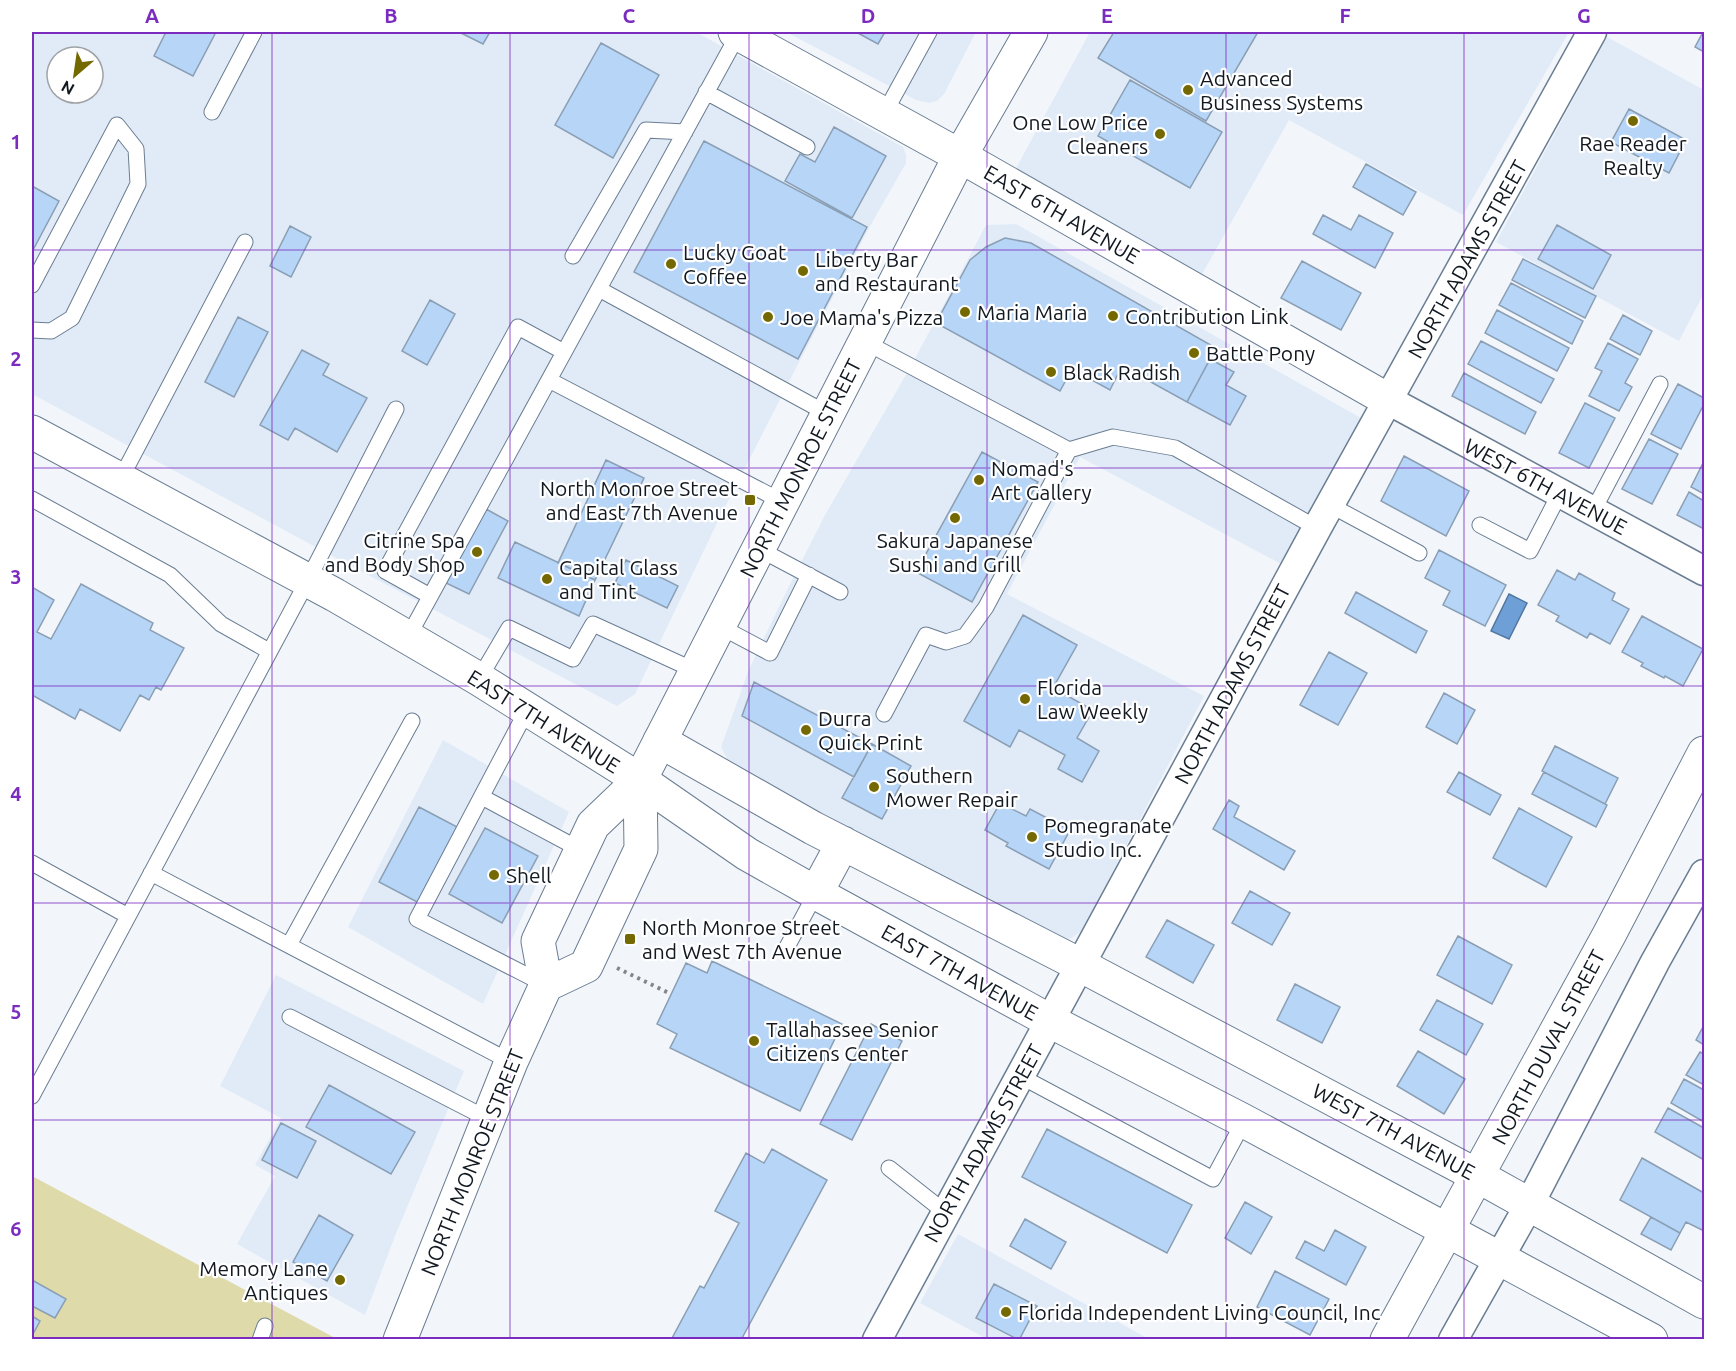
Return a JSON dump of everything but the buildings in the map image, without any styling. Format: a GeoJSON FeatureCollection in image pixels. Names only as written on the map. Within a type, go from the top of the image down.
{"type":"FeatureCollection","features":[{"type":"Feature","properties":{"kind":"street","name":"EAST 6TH AVENUE"},"geometry":{"type":"LineString","coordinates":[[737,32],[1388,400]]}},
{"type":"Feature","properties":{"kind":"street","name":"NORTH MONROE STREET"},"geometry":{"type":"LineString","coordinates":[[400,1340],[511,1062],[546,985],[538,941],[593,825],[640,780],[960,156],[1031,32]]}},
{"type":"Feature","properties":{"kind":"street","name":"NORTH ADAMS STREET"},"geometry":{"type":"LineString","coordinates":[[877,1340],[1324,516],[1592,32]]}},
{"type":"Feature","properties":{"kind":"street","name":"WEST 6TH AVENUE"},"geometry":{"type":"LineString","coordinates":[[1388,400],[1704,571]]}},
{"type":"Feature","properties":{"kind":"street","name":"EAST 7TH AVENUE"},"geometry":{"type":"LineString","coordinates":[[32,432],[308,580],[408,637],[640,780],[747,854],[1050,1021]]}},
{"type":"Feature","properties":{"kind":"street"},"geometry":{"type":"LineString","coordinates":[[660,741],[813,828],[1080,964]]}},
{"type":"Feature","properties":{"kind":"street","name":"NORTH DUVAL STREET"},"geometry":{"type":"LineString","coordinates":[[1388,1340],[1609,935],[1704,753]]}},
{"type":"Feature","properties":{"kind":"street","name":"NORTH MONROE STREET"},"geometry":{"type":"LineString","coordinates":[[546,985],[586,966],[641,849],[640,780]]}},
{"type":"Feature","properties":{"kind":"street"},"geometry":{"type":"LineString","coordinates":[[816,893],[843,843]]}},
{"type":"Feature","properties":{"kind":"street"},"geometry":{"type":"LineString","coordinates":[[1453,1340],[1529,1204],[1655,962],[1704,874]]}},
{"type":"Feature","properties":{"kind":"street","name":"WEST 7TH AVENUE"},"geometry":{"type":"LineString","coordinates":[[1080,964],[1478,1176],[1704,1302]]}},
{"type":"Feature","properties":{"kind":"street"},"geometry":{"type":"LineString","coordinates":[[1050,1021],[1244,1121],[1651,1340]]}},
{"type":"Feature","properties":{"kind":"lane"},"geometry":{"type":"LineString","coordinates":[[212,112],[254,32]]}},
{"type":"Feature","properties":{"kind":"lane"},"geometry":{"type":"LineString","coordinates":[[408,637],[685,132],[737,32]]}},
{"type":"Feature","properties":{"kind":"lane"},"geometry":{"type":"LineString","coordinates":[[884,114],[929,32]]}},
{"type":"Feature","properties":{"kind":"lane"},"geometry":{"type":"LineString","coordinates":[[706,92],[807,147]]}},
{"type":"Feature","properties":{"kind":"lane"},"geometry":{"type":"LineString","coordinates":[[32,285],[117,125],[136,149],[138,184],[72,318],[51,331],[32,330]]}},
{"type":"Feature","properties":{"kind":"lane"},"geometry":{"type":"LineString","coordinates":[[573,256],[646,130],[685,132]]}},
{"type":"Feature","properties":{"kind":"lane"},"geometry":{"type":"LineString","coordinates":[[120,480],[245,242]]}},
{"type":"Feature","properties":{"kind":"lane"},"geometry":{"type":"LineString","coordinates":[[599,289],[828,414]]}},
{"type":"Feature","properties":{"kind":"lane"},"geometry":{"type":"LineString","coordinates":[[430,596],[385,572],[518,327],[564,352]]}},
{"type":"Feature","properties":{"kind":"lane"},"geometry":{"type":"LineString","coordinates":[[865,342],[1069,450],[1113,437],[1175,448],[1324,516],[1419,553]]}},
{"type":"Feature","properties":{"kind":"lane"},"geometry":{"type":"LineString","coordinates":[[549,380],[783,502]]}},
{"type":"Feature","properties":{"kind":"lane"},"geometry":{"type":"LineString","coordinates":[[1593,511],[1660,384]]}},
{"type":"Feature","properties":{"kind":"lane"},"geometry":{"type":"LineString","coordinates":[[32,1096],[308,580],[396,409]]}},
{"type":"Feature","properties":{"kind":"lane"},"geometry":{"type":"LineString","coordinates":[[884,714],[926,635],[946,642],[965,636],[986,607],[1069,450]]}},
{"type":"Feature","properties":{"kind":"lane"},"geometry":{"type":"LineString","coordinates":[[1480,525],[1530,551],[1560,493]]}},
{"type":"Feature","properties":{"kind":"lane"},"geometry":{"type":"LineString","coordinates":[[32,499],[170,575],[221,624],[269,651]]}},
{"type":"Feature","properties":{"kind":"lane"},"geometry":{"type":"LineString","coordinates":[[759,549],[840,592]]}},
{"type":"Feature","properties":{"kind":"lane"},"geometry":{"type":"LineString","coordinates":[[719,626],[770,653],[809,575]]}},
{"type":"Feature","properties":{"kind":"lane"},"geometry":{"type":"LineString","coordinates":[[479,679],[509,628],[573,659],[593,624],[696,671]]}},
{"type":"Feature","properties":{"kind":"lane"},"geometry":{"type":"LineString","coordinates":[[527,710],[417,919],[546,985]]}},
{"type":"Feature","properties":{"kind":"lane"},"geometry":{"type":"LineString","coordinates":[[289,945],[412,722]]}},
{"type":"Feature","properties":{"kind":"lane"},"geometry":{"type":"LineString","coordinates":[[482,796],[581,850]]}},
{"type":"Feature","properties":{"kind":"lane"},"geometry":{"type":"LineString","coordinates":[[32,863],[128,916]]}},
{"type":"Feature","properties":{"kind":"lane"},"geometry":{"type":"LineString","coordinates":[[151,873],[511,1062]]}},
{"type":"Feature","properties":{"kind":"lane"},"geometry":{"type":"LineString","coordinates":[[787,947],[816,893]]}},
{"type":"Feature","properties":{"kind":"lane"},"geometry":{"type":"LineString","coordinates":[[290,1017],[488,1119]]}},
{"type":"Feature","properties":{"kind":"lane"},"geometry":{"type":"LineString","coordinates":[[1020,1076],[1213,1179],[1244,1121]]}},
{"type":"Feature","properties":{"kind":"lane"},"geometry":{"type":"LineString","coordinates":[[889,1168],[946,1213]]}},
{"type":"Feature","properties":{"kind":"path"},"geometry":{"type":"LineString","coordinates":[[610,965],[671,994]]}},
{"type":"Feature","properties":{"kind":"shaded area"},"geometry":{"type":"Polygon","coordinates":[[[32,32],[696,32],[903,147],[906,163],[869,228],[795,370],[719,519],[635,694],[617,706],[32,394],[32,32]]]}},
{"type":"Feature","properties":{"kind":"shaded area"},"geometry":{"type":"Polygon","coordinates":[[[786,32],[976,32],[944,94],[937,101],[929,103],[916,100],[786,32]]]}},
{"type":"Feature","properties":{"kind":"shaded area"},"geometry":{"type":"Polygon","coordinates":[[[1090,32],[1569,32],[1463,215],[1289,120],[1201,276],[1015,170],[1090,32]]]}},
{"type":"Feature","properties":{"kind":"shaded area"},"geometry":{"type":"Polygon","coordinates":[[[1607,37],[1704,90],[1704,293],[1679,341],[1496,242],[1607,37]]]}},
{"type":"Feature","properties":{"kind":"shaded area"},"geometry":{"type":"Polygon","coordinates":[[[1016,224],[1361,418],[1283,565],[1080,457],[1007,594],[1204,696],[1082,931],[1070,939],[1056,938],[872,844],[731,766],[721,747],[749,669],[825,515],[911,366],[986,225],[1016,224]]]}},
{"type":"Feature","properties":{"kind":"shaded area"},"geometry":{"type":"Polygon","coordinates":[[[443,740],[569,812],[483,1004],[348,927],[443,740]]]}},
{"type":"Feature","properties":{"kind":"shaded area"},"geometry":{"type":"Polygon","coordinates":[[[276,975],[464,1071],[395,1236],[365,1315],[237,1244],[275,1176],[255,1165],[281,1118],[220,1086],[276,975]]]}},
{"type":"Feature","properties":{"kind":"shaded area"},"geometry":{"type":"Polygon","coordinates":[[[32,1176],[337,1339],[32,1339],[32,1176]]]}},
{"type":"Feature","properties":{"kind":"shaded area"},"geometry":{"type":"Polygon","coordinates":[[[958,1234],[1149,1339],[987,1339],[920,1303],[958,1234]]]}},
{"type":"Feature","properties":{"kind":"water"},"geometry":{"type":"Polygon","coordinates":[[[1509,594],[1527,603],[1509,639],[1491,631],[1509,594]]]}},
{"type":"Feature","properties":{"kind":"place","name":"Advanced Business Systems"},"geometry":{"type":"Point","coordinates":[1188,90]}},
{"type":"Feature","properties":{"kind":"place","name":"Rae Reader Realty"},"geometry":{"type":"Point","coordinates":[1633,121]}},
{"type":"Feature","properties":{"kind":"place","name":"One Low Price Cleaners"},"geometry":{"type":"Point","coordinates":[1160,134]}},
{"type":"Feature","properties":{"kind":"place","name":"Lucky Goat Coffee"},"geometry":{"type":"Point","coordinates":[671,264]}},
{"type":"Feature","properties":{"kind":"place","name":"Liberty Bar and Restaurant"},"geometry":{"type":"Point","coordinates":[803,271]}},
{"type":"Feature","properties":{"kind":"place","name":"Maria Maria"},"geometry":{"type":"Point","coordinates":[965,312]}},
{"type":"Feature","properties":{"kind":"place","name":"Contribution Link"},"geometry":{"type":"Point","coordinates":[1113,316]}},
{"type":"Feature","properties":{"kind":"place","name":"Joe Mama's Pizza"},"geometry":{"type":"Point","coordinates":[768,317]}},
{"type":"Feature","properties":{"kind":"place","name":"Battle Pony"},"geometry":{"type":"Point","coordinates":[1194,353]}},
{"type":"Feature","properties":{"kind":"place","name":"Black Radish"},"geometry":{"type":"Point","coordinates":[1051,372]}},
{"type":"Feature","properties":{"kind":"place","name":"Nomad's Art Gallery"},"geometry":{"type":"Point","coordinates":[979,480]}},
{"type":"Feature","properties":{"kind":"place","name":"North Monroe Street and East 7th Avenue"},"geometry":{"type":"Point","coordinates":[750,500]}},
{"type":"Feature","properties":{"kind":"place","name":"Sakura Japanese Sushi and Grill"},"geometry":{"type":"Point","coordinates":[955,518]}},
{"type":"Feature","properties":{"kind":"place","name":"Citrine Spa and Body Shop"},"geometry":{"type":"Point","coordinates":[477,552]}},
{"type":"Feature","properties":{"kind":"place","name":"Capital Glass and Tint"},"geometry":{"type":"Point","coordinates":[547,579]}},
{"type":"Feature","properties":{"kind":"place","name":"Florida Law Weekly"},"geometry":{"type":"Point","coordinates":[1025,699]}},
{"type":"Feature","properties":{"kind":"place","name":"Durra Quick Print"},"geometry":{"type":"Point","coordinates":[806,730]}},
{"type":"Feature","properties":{"kind":"place","name":"Southern Mower Repair"},"geometry":{"type":"Point","coordinates":[874,787]}},
{"type":"Feature","properties":{"kind":"place","name":"Pomegranate Studio Inc."},"geometry":{"type":"Point","coordinates":[1032,837]}},
{"type":"Feature","properties":{"kind":"place","name":"Shell"},"geometry":{"type":"Point","coordinates":[494,875]}},
{"type":"Feature","properties":{"kind":"place","name":"North Monroe Street and West 7th Avenue"},"geometry":{"type":"Point","coordinates":[630,939]}},
{"type":"Feature","properties":{"kind":"place","name":"Tallahassee Senior Citizens Center"},"geometry":{"type":"Point","coordinates":[754,1041]}},
{"type":"Feature","properties":{"kind":"place","name":"Memory Lane Antiques"},"geometry":{"type":"Point","coordinates":[340,1280]}},
{"type":"Feature","properties":{"kind":"place","name":"Florida Independent Living Council, Inc"},"geometry":{"type":"Point","coordinates":[1006,1312]}}]}
